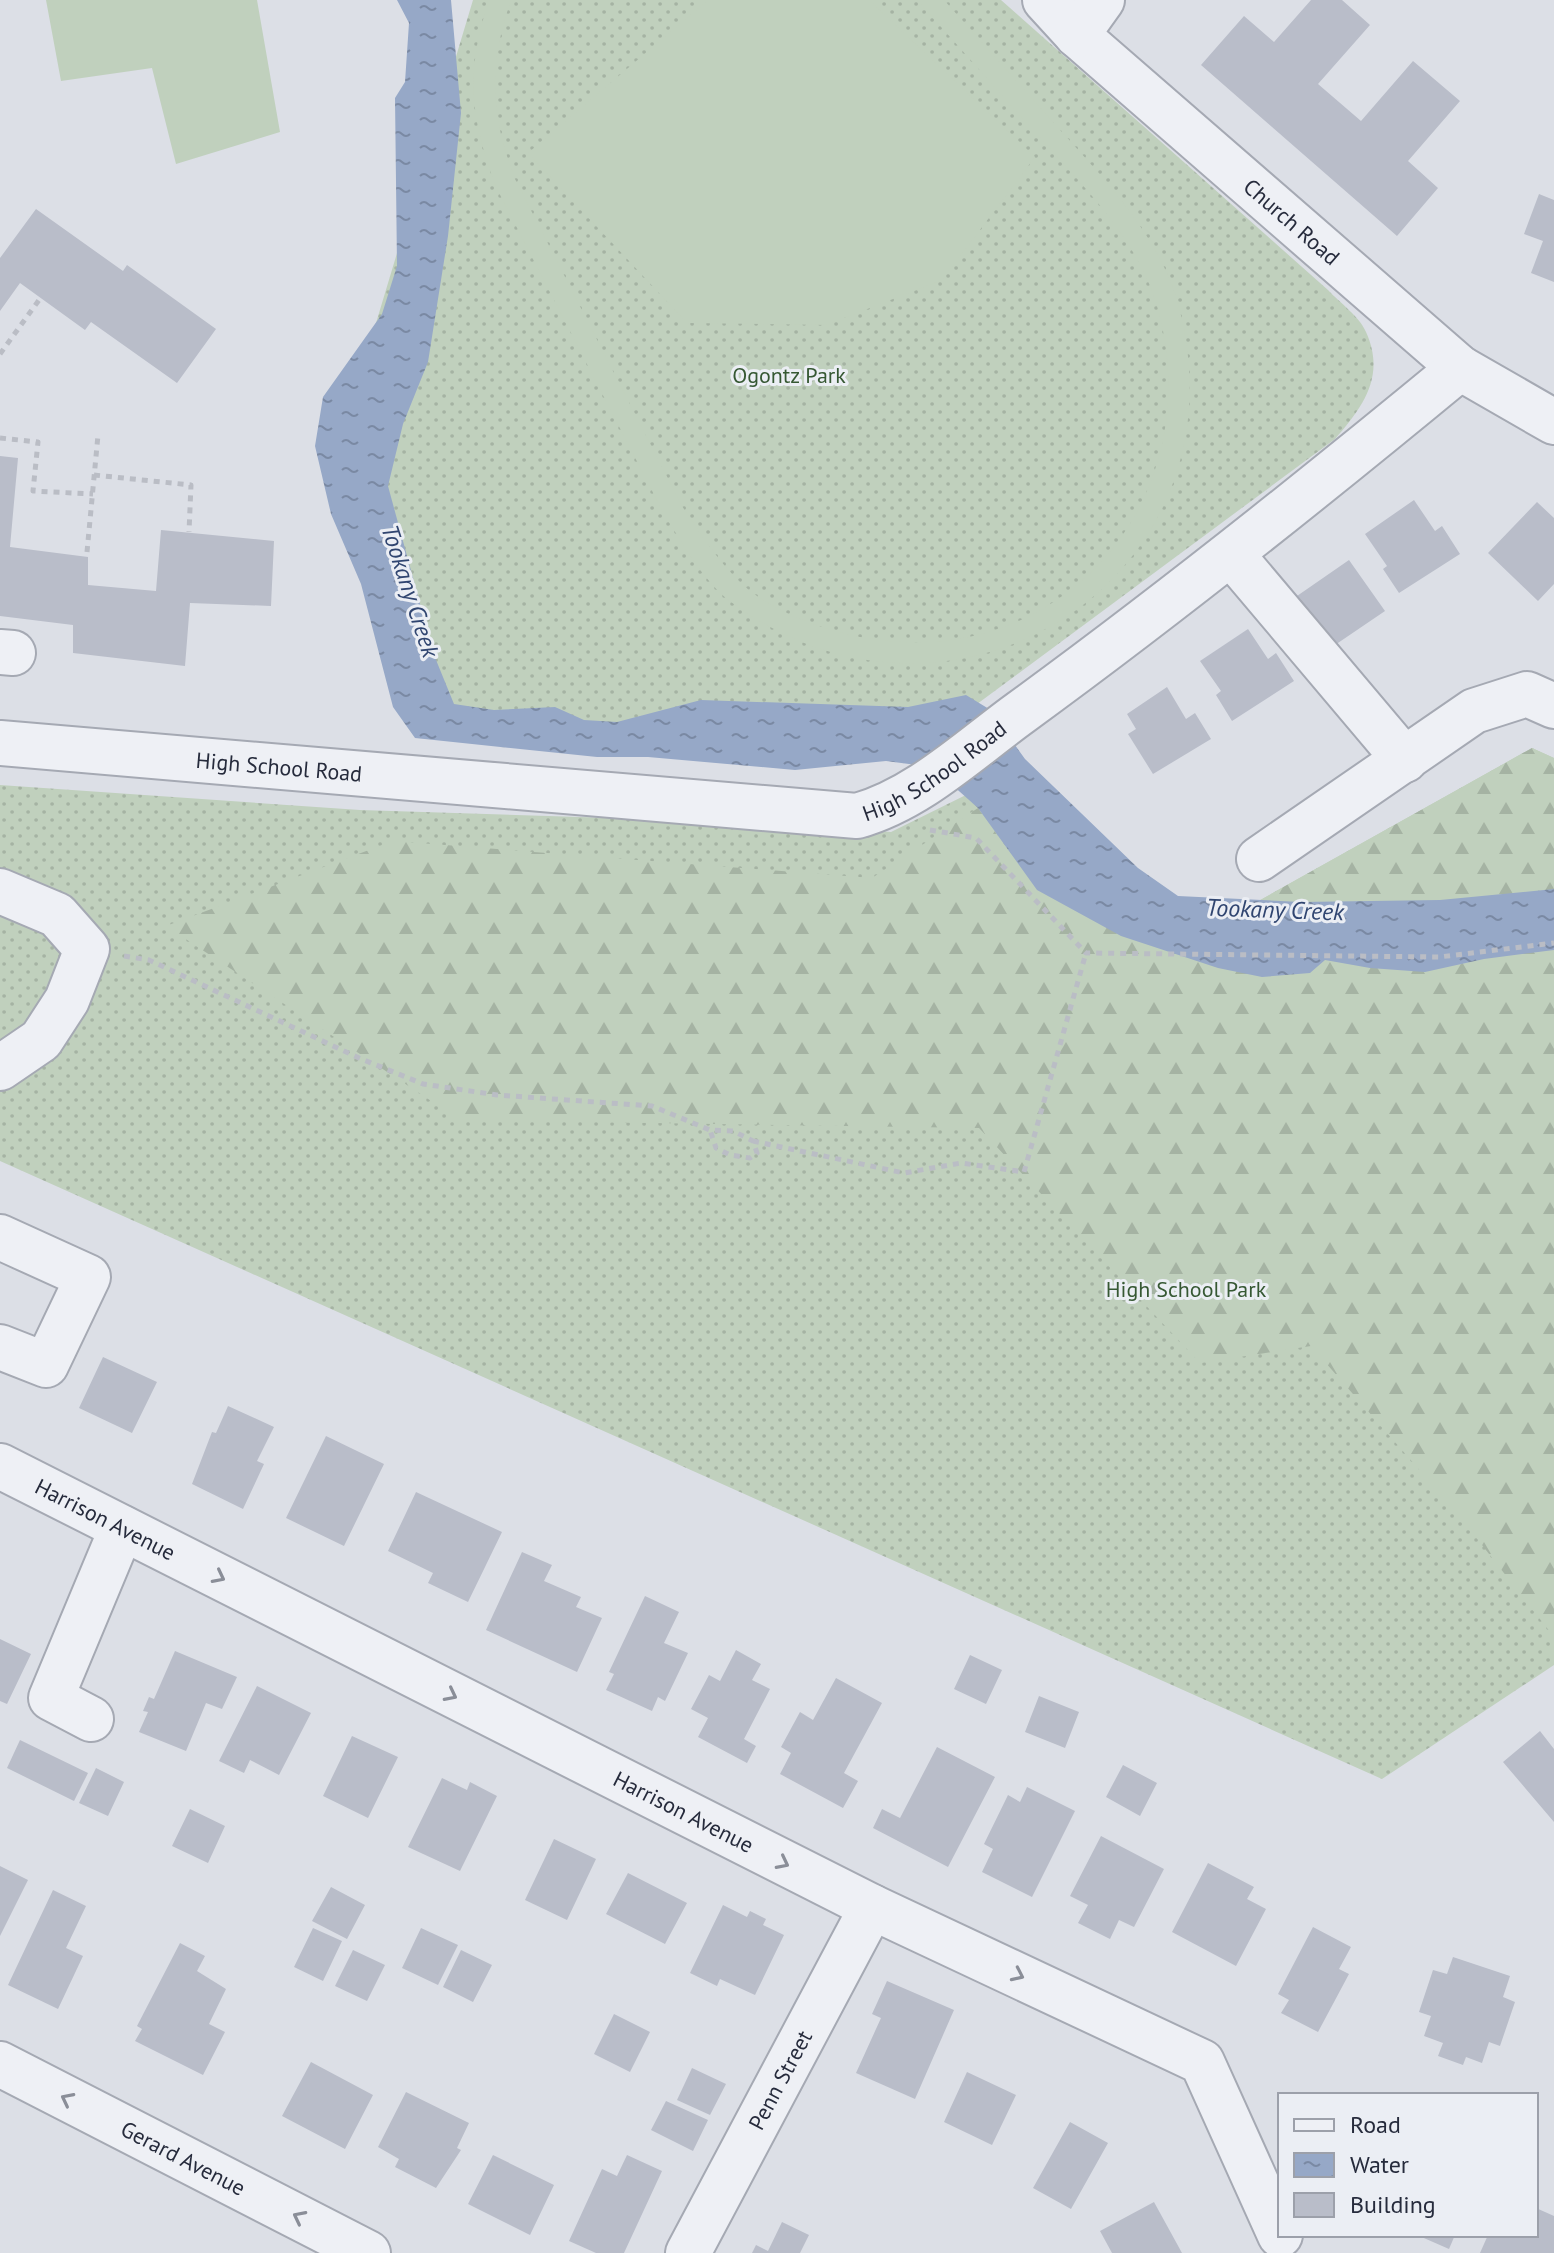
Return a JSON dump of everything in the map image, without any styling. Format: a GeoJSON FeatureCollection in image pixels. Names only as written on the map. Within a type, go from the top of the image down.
{"type":"FeatureCollection","features":[{"type":"Feature","properties":{"kind":"street","name":"Church Road"},"geometry":{"type":"LineString","coordinates":[[1045,0],[1077,35],[1460,368],[1554,422]]}},
{"type":"Feature","properties":{"kind":"street"},"geometry":{"type":"LineString","coordinates":[[1077,35],[1102,0]]}},
{"type":"Feature","properties":{"kind":"street"},"geometry":{"type":"LineString","coordinates":[[1460,368],[1554,390]]}},
{"type":"Feature","properties":{"kind":"street","name":"High School Road"},"geometry":{"type":"LineString","coordinates":[[0,743],[857,816],[903,817],[1053,688],[1232,555],[1460,368]]}},
{"type":"Feature","properties":{"kind":"street"},"geometry":{"type":"LineString","coordinates":[[1232,555],[1405,760]]}},
{"type":"Feature","properties":{"kind":"street"},"geometry":{"type":"LineString","coordinates":[[1259,859],[1474,711],[1527,694],[1554,706]]}},
{"type":"Feature","properties":{"kind":"street"},"geometry":{"type":"LineString","coordinates":[[0,891],[57,915],[87,949],[67,1000],[41,1040],[0,1068]]}},
{"type":"Feature","properties":{"kind":"street"},"geometry":{"type":"LineString","coordinates":[[0,1237],[88,1277],[46,1365],[0,1347]]}},
{"type":"Feature","properties":{"kind":"street","name":"Harrison Avenue"},"geometry":{"type":"LineString","coordinates":[[0,1466],[872,1907],[1202,2062],[1278,2231]]}},
{"type":"Feature","properties":{"kind":"street"},"geometry":{"type":"LineString","coordinates":[[91,1719],[51,1698],[122,1528]]}},
{"type":"Feature","properties":{"kind":"street","name":"Penn Street"},"geometry":{"type":"LineString","coordinates":[[688,2253],[872,1907]]}},
{"type":"Feature","properties":{"kind":"street","name":"Gerard Avenue"},"geometry":{"type":"LineString","coordinates":[[0,2064],[368,2253]]}},
{"type":"Feature","properties":{"kind":"street","name":"Harrison Avenue"},"geometry":{"type":"LineString","coordinates":[[1283,2237],[1307,2253]]}},
{"type":"Feature","properties":{"kind":"path"},"geometry":{"type":"LineString","coordinates":[[0,354],[39,300]]}},
{"type":"Feature","properties":{"kind":"path"},"geometry":{"type":"LineString","coordinates":[[87,552],[98,435]]}},
{"type":"Feature","properties":{"kind":"path"},"geometry":{"type":"LineString","coordinates":[[0,438],[38,442],[33,491],[93,494]]}},
{"type":"Feature","properties":{"kind":"path"},"geometry":{"type":"LineString","coordinates":[[94,475],[191,485],[189,532]]}},
{"type":"Feature","properties":{"kind":"path"},"geometry":{"type":"LineString","coordinates":[[903,817],[976,838],[1086,953],[1439,957],[1554,943]]}},
{"type":"Feature","properties":{"kind":"path"},"geometry":{"type":"LineString","coordinates":[[87,949],[149,960],[359,1058],[423,1084],[497,1095],[652,1106],[710,1130],[733,1131],[753,1141],[904,1173],[961,1163],[1024,1172],[1086,953]]}},
{"type":"Feature","properties":{"kind":"path"},"geometry":{"type":"LineString","coordinates":[[710,1130],[716,1148],[730,1155],[750,1158],[757,1153],[753,1141]]}},
{"type":"Feature","properties":{"kind":"green space"},"geometry":{"type":"Polygon","coordinates":[[[46,0],[257,0],[280,132],[176,164],[152,68],[61,81],[46,0]]]}},
{"type":"Feature","properties":{"kind":"green space","name":"Ogontz Park"},"geometry":{"type":"Polygon","coordinates":[[[473,0],[1001,0],[1354,315],[1363,326],[1372,348],[1374,363],[1368,390],[1335,439],[900,761],[446,731],[371,552],[367,353],[473,0]]]}},
{"type":"Feature","properties":{"kind":"green space"},"geometry":{"type":"Polygon","coordinates":[[[489,0],[511,0],[498,47],[495,90],[501,132],[515,179],[682,506],[702,536],[741,583],[797,618],[860,637],[931,642],[997,629],[1054,602],[1102,561],[1138,510],[1161,450],[1168,384],[1159,313],[1150,287],[1124,238],[1089,193],[917,0],[944,0],[1127,208],[1158,255],[1179,307],[1189,404],[1170,491],[1127,563],[1064,618],[989,652],[904,663],[817,648],[731,602],[695,562],[665,516],[496,187],[481,138],[474,94],[476,50],[489,0]]]}},
{"type":"Feature","properties":{"kind":"green space"},"geometry":{"type":"Polygon","coordinates":[[[708,0],[869,0],[1035,157],[942,280],[826,325],[687,323],[528,153],[708,0]]]}},
{"type":"Feature","properties":{"kind":"green space","name":"High School Park"},"geometry":{"type":"Polygon","coordinates":[[[1532,748],[1554,758],[1554,1665],[1382,1779],[0,1161],[0,785],[360,810],[805,824],[891,832],[978,789],[1221,922],[1532,748]]]}},
{"type":"Feature","properties":{"kind":"green space"},"geometry":{"type":"Polygon","coordinates":[[[1532,748],[1554,758],[1554,1637],[1457,1513],[1311,1346],[1200,1363],[979,1128],[460,1120],[166,926],[393,841],[872,878],[978,808],[1037,890],[1221,922],[1532,748]]]}},
{"type":"Feature","properties":{"kind":"water","name":"Tookany Creek"},"geometry":{"type":"Polygon","coordinates":[[[397,0],[451,0],[461,113],[448,236],[428,362],[403,424],[388,486],[434,655],[454,704],[494,710],[555,707],[584,720],[617,722],[701,700],[908,707],[966,695],[989,709],[1025,759],[1138,868],[1178,896],[1301,902],[1440,900],[1554,889],[1554,950],[1484,959],[1425,972],[1370,968],[1325,960],[1310,973],[1262,977],[1218,968],[1121,936],[1037,890],[978,808],[932,767],[886,761],[795,770],[648,757],[597,757],[415,738],[393,707],[361,584],[331,514],[315,446],[323,397],[382,314],[397,266],[395,98],[405,82],[409,23],[397,0]]]}},
{"type":"Feature","properties":{"kind":"building"},"geometry":{"type":"Polygon","coordinates":[[[1311,0],[1342,0],[1370,25],[1318,84],[1361,121],[1413,61],[1460,101],[1408,161],[1438,188],[1397,236],[1201,65],[1244,16],[1274,42],[1311,0]]]}},
{"type":"Feature","properties":{"kind":"building"},"geometry":{"type":"Polygon","coordinates":[[[1539,194],[1554,200],[1554,282],[1531,273],[1543,241],[1524,234],[1539,194]]]}},
{"type":"Feature","properties":{"kind":"building"},"geometry":{"type":"Polygon","coordinates":[[[36,209],[123,271],[127,265],[216,329],[177,383],[91,322],[85,330],[20,283],[0,311],[0,258],[36,209]]]}},
{"type":"Feature","properties":{"kind":"building"},"geometry":{"type":"Polygon","coordinates":[[[0,456],[18,458],[10,547],[88,557],[88,585],[156,591],[161,530],[274,541],[271,606],[190,603],[185,666],[73,653],[73,625],[0,616],[0,456]]]}},
{"type":"Feature","properties":{"kind":"building"},"geometry":{"type":"Polygon","coordinates":[[[1414,500],[1435,531],[1442,526],[1460,554],[1399,593],[1383,569],[1387,566],[1365,534],[1414,500]]]}},
{"type":"Feature","properties":{"kind":"building"},"geometry":{"type":"Polygon","coordinates":[[[1537,502],[1554,518],[1554,584],[1538,601],[1488,553],[1537,502]]]}},
{"type":"Feature","properties":{"kind":"building"},"geometry":{"type":"Polygon","coordinates":[[[1349,560],[1385,611],[1332,647],[1297,596],[1349,560]]]}},
{"type":"Feature","properties":{"kind":"building"},"geometry":{"type":"Polygon","coordinates":[[[1248,629],[1268,659],[1276,653],[1294,681],[1232,721],[1216,695],[1221,691],[1200,661],[1248,629]]]}},
{"type":"Feature","properties":{"kind":"building"},"geometry":{"type":"Polygon","coordinates":[[[1167,687],[1186,719],[1195,713],[1211,739],[1153,774],[1128,734],[1136,729],[1127,714],[1167,687]]]}},
{"type":"Feature","properties":{"kind":"building"},"geometry":{"type":"Polygon","coordinates":[[[103,1357],[157,1382],[132,1433],[79,1408],[103,1357]]]}},
{"type":"Feature","properties":{"kind":"building"},"geometry":{"type":"Polygon","coordinates":[[[228,1406],[274,1427],[257,1461],[264,1464],[243,1509],[192,1484],[212,1432],[216,1433],[228,1406]]]}},
{"type":"Feature","properties":{"kind":"building"},"geometry":{"type":"Polygon","coordinates":[[[326,1436],[384,1464],[344,1546],[286,1518],[326,1436]]]}},
{"type":"Feature","properties":{"kind":"building"},"geometry":{"type":"Polygon","coordinates":[[[416,1492],[502,1532],[468,1602],[428,1583],[433,1573],[388,1551],[416,1492]]]}},
{"type":"Feature","properties":{"kind":"building"},"geometry":{"type":"Polygon","coordinates":[[[522,1552],[552,1565],[544,1581],[581,1597],[576,1607],[602,1618],[577,1672],[486,1630],[522,1552]]]}},
{"type":"Feature","properties":{"kind":"building"},"geometry":{"type":"Polygon","coordinates":[[[645,1596],[679,1612],[664,1643],[688,1653],[665,1701],[658,1697],[652,1711],[606,1690],[614,1674],[609,1672],[645,1596]]]}},
{"type":"Feature","properties":{"kind":"building"},"geometry":{"type":"Polygon","coordinates":[[[0,1639],[31,1654],[7,1704],[0,1701],[0,1639]]]}},
{"type":"Feature","properties":{"kind":"building"},"geometry":{"type":"Polygon","coordinates":[[[736,1650],[761,1664],[752,1680],[770,1689],[744,1739],[756,1746],[747,1763],[698,1737],[708,1718],[691,1709],[709,1675],[720,1681],[736,1650]]]}},
{"type":"Feature","properties":{"kind":"building"},"geometry":{"type":"Polygon","coordinates":[[[175,1651],[237,1677],[222,1709],[206,1703],[186,1751],[139,1732],[148,1712],[143,1711],[149,1697],[154,1699],[175,1651]]]}},
{"type":"Feature","properties":{"kind":"building"},"geometry":{"type":"Polygon","coordinates":[[[970,1655],[1002,1670],[986,1704],[954,1689],[970,1655]]]}},
{"type":"Feature","properties":{"kind":"building"},"geometry":{"type":"Polygon","coordinates":[[[836,1678],[882,1703],[844,1773],[858,1781],[843,1808],[780,1774],[791,1753],[781,1747],[800,1712],[813,1720],[836,1678]]]}},
{"type":"Feature","properties":{"kind":"building"},"geometry":{"type":"Polygon","coordinates":[[[257,1686],[311,1713],[279,1775],[250,1760],[244,1773],[219,1761],[257,1686]]]}},
{"type":"Feature","properties":{"kind":"building"},"geometry":{"type":"Polygon","coordinates":[[[1039,1696],[1079,1712],[1065,1748],[1025,1732],[1039,1696]]]}},
{"type":"Feature","properties":{"kind":"building"},"geometry":{"type":"Polygon","coordinates":[[[1540,1731],[1554,1749],[1554,1822],[1503,1762],[1540,1731]]]}},
{"type":"Feature","properties":{"kind":"building"},"geometry":{"type":"Polygon","coordinates":[[[352,1736],[398,1757],[368,1818],[323,1796],[352,1736]]]}},
{"type":"Feature","properties":{"kind":"building"},"geometry":{"type":"Polygon","coordinates":[[[20,1740],[88,1773],[74,1801],[7,1768],[20,1740]]]}},
{"type":"Feature","properties":{"kind":"building"},"geometry":{"type":"Polygon","coordinates":[[[937,1747],[995,1777],[948,1867],[873,1828],[882,1809],[900,1818],[937,1747]]]}},
{"type":"Feature","properties":{"kind":"building"},"geometry":{"type":"Polygon","coordinates":[[[1123,1765],[1157,1783],[1140,1816],[1106,1797],[1123,1765]]]}},
{"type":"Feature","properties":{"kind":"building"},"geometry":{"type":"Polygon","coordinates":[[[96,1768],[124,1782],[108,1816],[79,1803],[96,1768]]]}},
{"type":"Feature","properties":{"kind":"building"},"geometry":{"type":"Polygon","coordinates":[[[442,1778],[467,1790],[470,1782],[497,1796],[460,1871],[408,1847],[442,1778]]]}},
{"type":"Feature","properties":{"kind":"building"},"geometry":{"type":"Polygon","coordinates":[[[1027,1787],[1075,1811],[1032,1897],[982,1872],[993,1849],[984,1844],[1008,1795],[1020,1802],[1027,1787]]]}},
{"type":"Feature","properties":{"kind":"building"},"geometry":{"type":"Polygon","coordinates":[[[190,1809],[225,1826],[208,1863],[172,1846],[190,1809]]]}},
{"type":"Feature","properties":{"kind":"building"},"geometry":{"type":"Polygon","coordinates":[[[1101,1836],[1164,1869],[1134,1927],[1119,1920],[1110,1939],[1078,1923],[1088,1905],[1070,1896],[1101,1836]]]}},
{"type":"Feature","properties":{"kind":"building"},"geometry":{"type":"Polygon","coordinates":[[[554,1839],[596,1859],[567,1920],[525,1900],[554,1839]]]}},
{"type":"Feature","properties":{"kind":"building"},"geometry":{"type":"Polygon","coordinates":[[[1208,1863],[1254,1887],[1247,1899],[1266,1909],[1236,1966],[1172,1932],[1208,1863]]]}},
{"type":"Feature","properties":{"kind":"building"},"geometry":{"type":"Polygon","coordinates":[[[0,1866],[28,1880],[0,1936],[0,1866]]]}},
{"type":"Feature","properties":{"kind":"building"},"geometry":{"type":"Polygon","coordinates":[[[628,1873],[687,1903],[665,1944],[606,1914],[628,1873]]]}},
{"type":"Feature","properties":{"kind":"building"},"geometry":{"type":"Polygon","coordinates":[[[331,1887],[365,1905],[347,1939],[312,1921],[331,1887]]]}},
{"type":"Feature","properties":{"kind":"building"},"geometry":{"type":"Polygon","coordinates":[[[53,1890],[86,1906],[66,1948],[83,1956],[58,2009],[8,1985],[53,1890]]]}},
{"type":"Feature","properties":{"kind":"building"},"geometry":{"type":"Polygon","coordinates":[[[723,1905],[747,1917],[750,1911],[766,1919],[763,1925],[784,1935],[755,1995],[720,1979],[717,1986],[690,1973],[723,1905]]]}},
{"type":"Feature","properties":{"kind":"building"},"geometry":{"type":"Polygon","coordinates":[[[1313,1927],[1351,1947],[1339,1969],[1349,1974],[1318,2032],[1281,2013],[1289,2000],[1278,1994],[1313,1927]]]}},
{"type":"Feature","properties":{"kind":"building"},"geometry":{"type":"Polygon","coordinates":[[[313,1928],[342,1941],[323,1981],[294,1967],[313,1928]]]}},
{"type":"Feature","properties":{"kind":"building"},"geometry":{"type":"Polygon","coordinates":[[[421,1928],[458,1945],[438,1985],[402,1968],[421,1928]]]}},
{"type":"Feature","properties":{"kind":"building"},"geometry":{"type":"Polygon","coordinates":[[[180,1943],[205,1956],[197,1971],[226,1989],[209,2024],[225,2032],[203,2075],[135,2041],[142,2029],[137,2026],[180,1943]]]}},
{"type":"Feature","properties":{"kind":"building"},"geometry":{"type":"Polygon","coordinates":[[[353,1950],[385,1965],[367,2001],[335,1986],[353,1950]]]}},
{"type":"Feature","properties":{"kind":"building"},"geometry":{"type":"Polygon","coordinates":[[[461,1950],[492,1965],[473,2002],[443,1987],[461,1950]]]}},
{"type":"Feature","properties":{"kind":"building"},"geometry":{"type":"Polygon","coordinates":[[[1453,1957],[1510,1976],[1503,1997],[1515,2002],[1500,2046],[1489,2042],[1482,2063],[1466,2057],[1463,2065],[1438,2056],[1443,2043],[1424,2036],[1431,2016],[1419,2012],[1433,1970],[1447,1974],[1453,1957]]]}},
{"type":"Feature","properties":{"kind":"building"},"geometry":{"type":"Polygon","coordinates":[[[887,1981],[954,2010],[915,2099],[856,2073],[881,2018],[872,2014],[887,1981]]]}},
{"type":"Feature","properties":{"kind":"building"},"geometry":{"type":"Polygon","coordinates":[[[614,2014],[650,2032],[630,2072],[594,2054],[614,2014]]]}},
{"type":"Feature","properties":{"kind":"building"},"geometry":{"type":"Polygon","coordinates":[[[311,2062],[373,2095],[345,2149],[282,2116],[311,2062]]]}},
{"type":"Feature","properties":{"kind":"building"},"geometry":{"type":"Polygon","coordinates":[[[692,2068],[726,2084],[710,2115],[677,2100],[692,2068]]]}},
{"type":"Feature","properties":{"kind":"building"},"geometry":{"type":"Polygon","coordinates":[[[967,2072],[1016,2095],[992,2145],[944,2122],[967,2072]]]}},
{"type":"Feature","properties":{"kind":"building"},"geometry":{"type":"Polygon","coordinates":[[[406,2092],[469,2123],[457,2148],[461,2150],[436,2188],[395,2167],[399,2159],[378,2147],[406,2092]]]}},
{"type":"Feature","properties":{"kind":"building"},"geometry":{"type":"Polygon","coordinates":[[[666,2101],[708,2120],[693,2151],[651,2130],[666,2101]]]}},
{"type":"Feature","properties":{"kind":"building"},"geometry":{"type":"Polygon","coordinates":[[[1070,2122],[1108,2143],[1071,2209],[1033,2188],[1070,2122]]]}},
{"type":"Feature","properties":{"kind":"building"},"geometry":{"type":"Polygon","coordinates":[[[493,2155],[554,2185],[530,2235],[468,2204],[493,2155]]]}},
{"type":"Feature","properties":{"kind":"building"},"geometry":{"type":"Polygon","coordinates":[[[627,2155],[662,2171],[624,2253],[596,2253],[569,2241],[602,2169],[617,2176],[627,2155]]]}},
{"type":"Feature","properties":{"kind":"building"},"geometry":{"type":"Polygon","coordinates":[[[1154,2202],[1182,2253],[1112,2253],[1100,2231],[1154,2202]]]}},
{"type":"Feature","properties":{"kind":"building"},"geometry":{"type":"Polygon","coordinates":[[[1538,2209],[1554,2216],[1554,2253],[1480,2253],[1487,2237],[1538,2237],[1538,2209]]]}},
{"type":"Feature","properties":{"kind":"building"},"geometry":{"type":"Polygon","coordinates":[[[782,2222],[809,2235],[800,2253],[752,2253],[756,2245],[768,2251],[782,2222]]]}},
{"type":"Feature","properties":{"kind":"building"},"geometry":{"type":"Polygon","coordinates":[[[1422,2237],[1454,2237],[1449,2249],[1422,2237]]]}}]}
